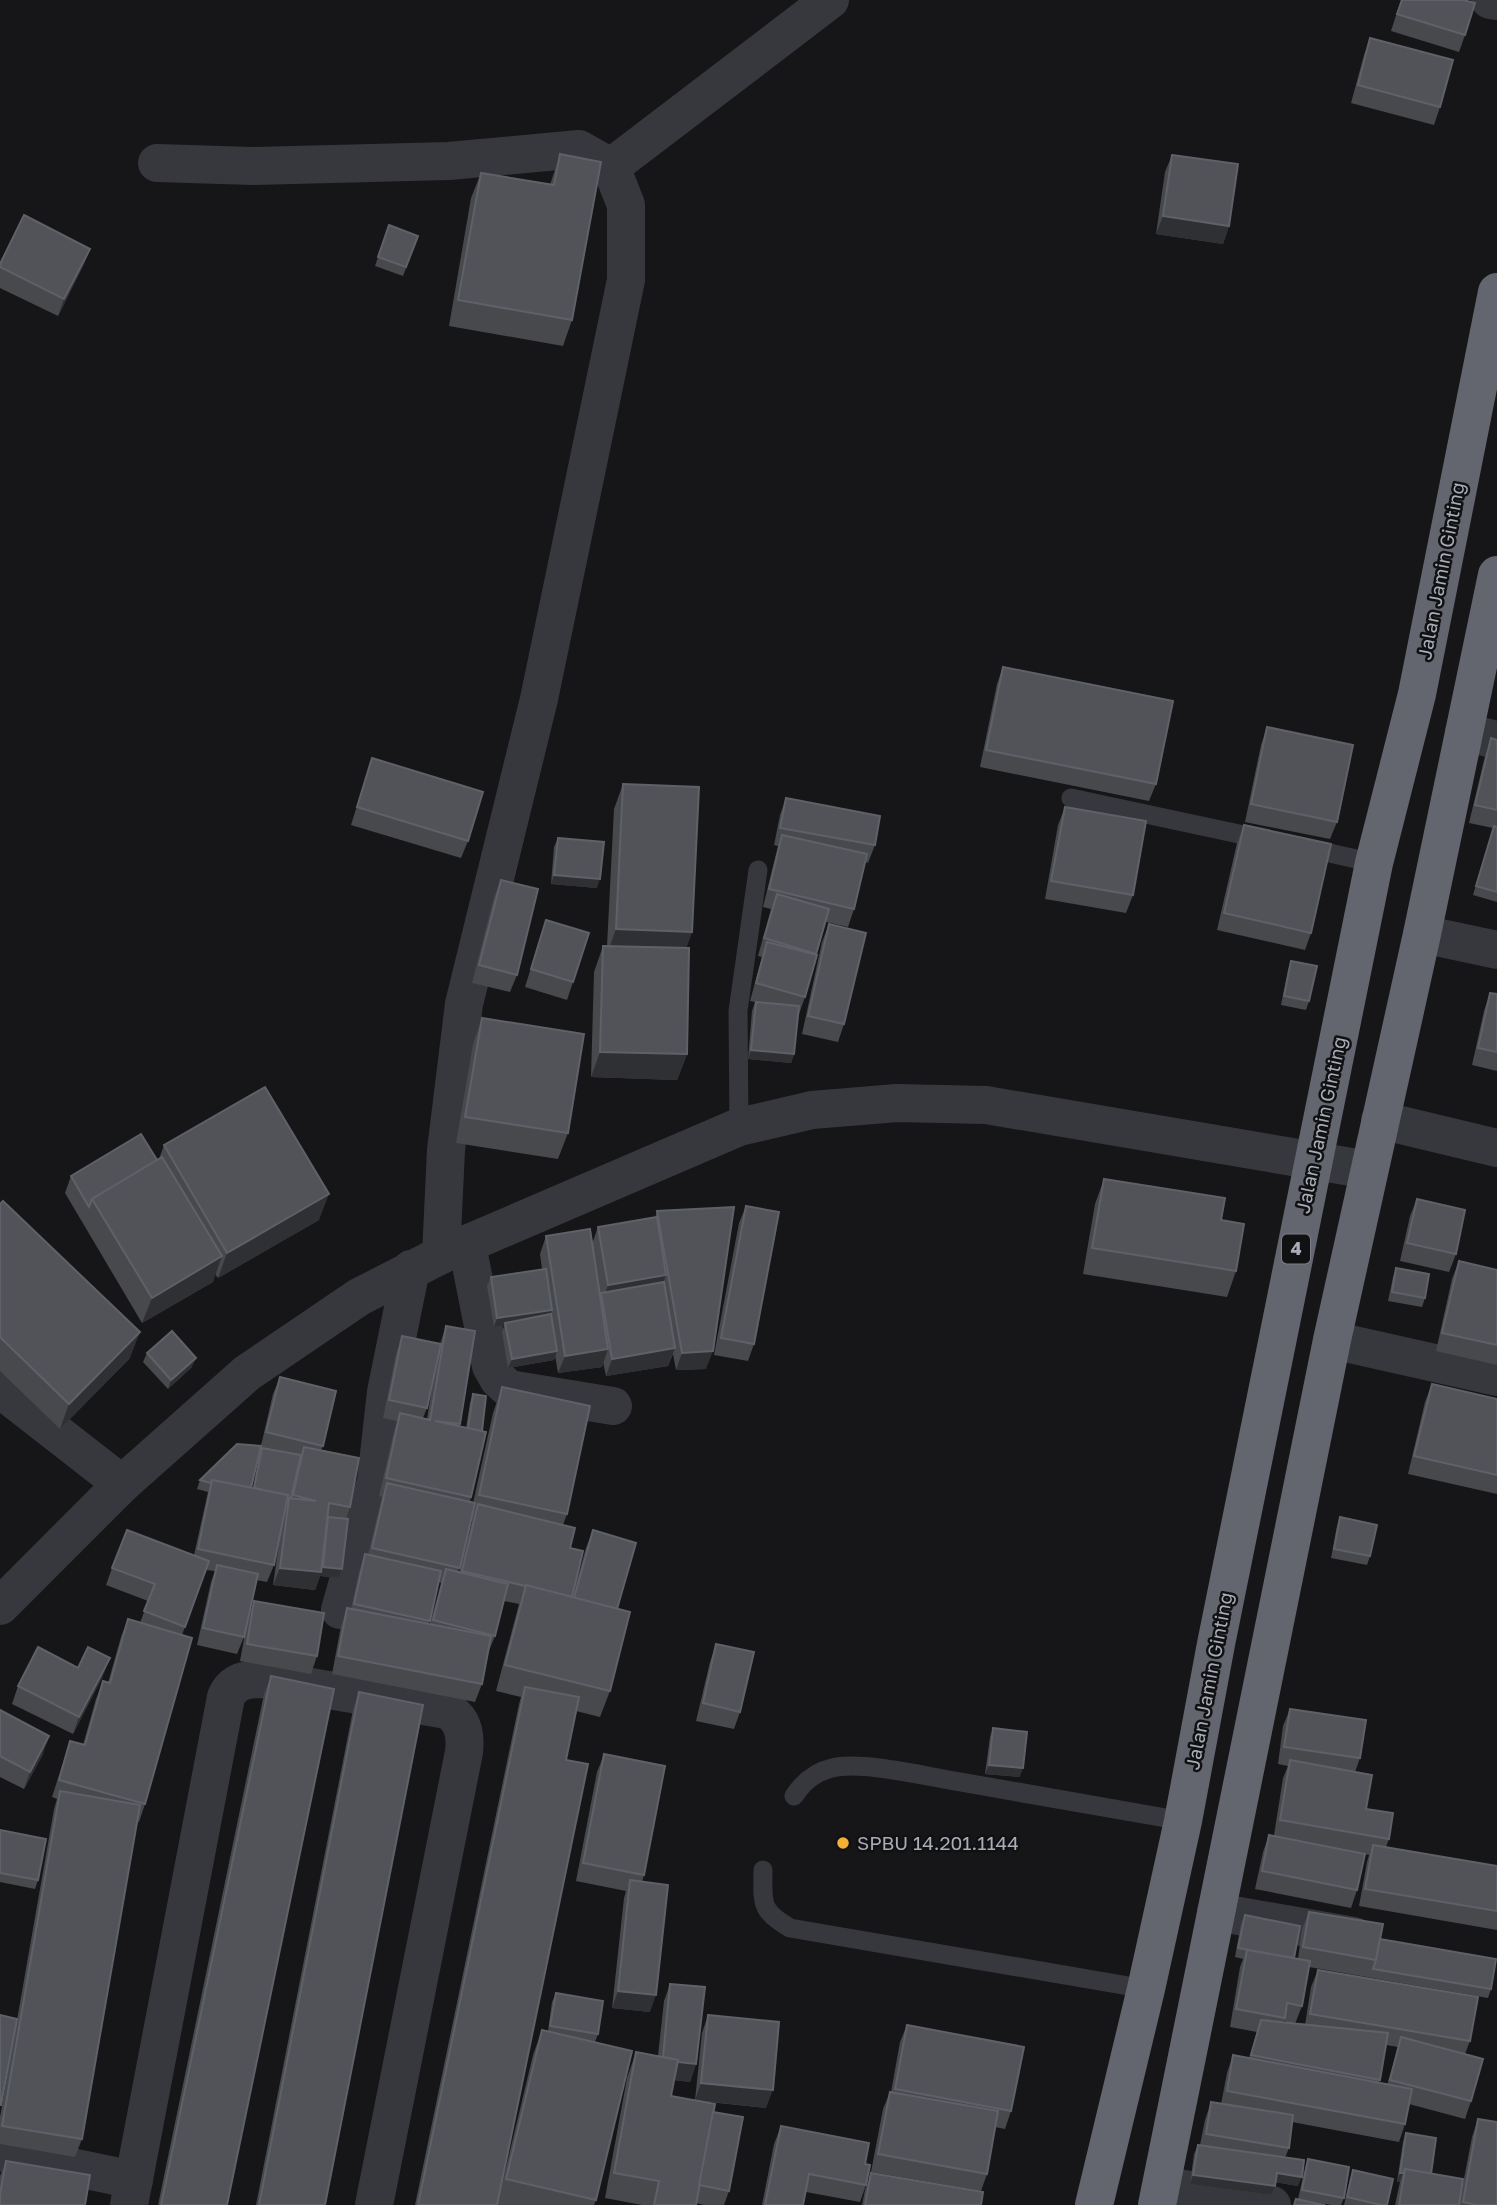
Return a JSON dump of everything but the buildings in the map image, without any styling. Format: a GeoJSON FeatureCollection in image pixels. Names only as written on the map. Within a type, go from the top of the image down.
{"type":"FeatureCollection","features":[{"type":"Feature","properties":{"kind":"highway","name":"Jalan Jamin Ginting"},"geometry":{"type":"LineString","coordinates":[[1094,2205],[1183,1821],[1313,1159],[1374,863],[1416,694],[1497,292]]}},
{"type":"Feature","properties":{"kind":"highway"},"geometry":{"type":"LineString","coordinates":[[1159,2195],[1332,1340],[1380,1120],[1422,934],[1480,736],[1497,575]]}},
{"type":"Feature","properties":{"kind":"highway"},"geometry":{"type":"LineString","coordinates":[[1326,1102],[1380,1120]]}},
{"type":"Feature","properties":{"kind":"street"},"geometry":{"type":"LineString","coordinates":[[611,167],[830,0]]}},
{"type":"Feature","properties":{"kind":"street"},"geometry":{"type":"LineString","coordinates":[[1490,0],[1497,1]]}},
{"type":"Feature","properties":{"kind":"street"},"geometry":{"type":"LineString","coordinates":[[157,163],[253,166],[449,161],[579,149],[611,167],[626,205],[626,280],[539,699],[464,1004],[446,1150],[440,1256],[386,1392],[376,1481],[340,1610]]}},
{"type":"Feature","properties":{"kind":"street"},"geometry":{"type":"LineString","coordinates":[[1422,934],[1497,950]]}},
{"type":"Feature","properties":{"kind":"street"},"geometry":{"type":"LineString","coordinates":[[0,1606],[122,1484],[247,1373],[359,1297],[440,1256],[739,1127],[812,1110],[897,1103],[986,1105],[1369,1170]]}},
{"type":"Feature","properties":{"kind":"street"},"geometry":{"type":"LineString","coordinates":[[1380,1120],[1497,1148]]}},
{"type":"Feature","properties":{"kind":"street"},"geometry":{"type":"LineString","coordinates":[[440,1256],[491,1366],[499,1380],[509,1389],[613,1406]]}},
{"type":"Feature","properties":{"kind":"street"},"geometry":{"type":"LineString","coordinates":[[1332,1340],[1497,1377]]}},
{"type":"Feature","properties":{"kind":"street"},"geometry":{"type":"LineString","coordinates":[[0,1390],[122,1484]]}},
{"type":"Feature","properties":{"kind":"street"},"geometry":{"type":"LineString","coordinates":[[0,2152],[131,2192],[226,1697],[234,1685],[242,1681],[263,1679],[447,1710],[454,1715],[464,1732],[464,1752],[374,2205]]}},
{"type":"Feature","properties":{"kind":"street"},"geometry":{"type":"LineString","coordinates":[[1216,1912],[1390,1942]]}},
{"type":"Feature","properties":{"kind":"street"},"geometry":{"type":"LineString","coordinates":[[1159,2195],[1272,2205]]}},
{"type":"Feature","properties":{"kind":"lane"},"geometry":{"type":"LineString","coordinates":[[1071,798],[1374,863]]}},
{"type":"Feature","properties":{"kind":"lane"},"geometry":{"type":"LineString","coordinates":[[739,1127],[738,1011],[758,870]]}},
{"type":"Feature","properties":{"kind":"lane"},"geometry":{"type":"LineString","coordinates":[[794,1796],[811,1777],[833,1768],[849,1766],[897,1771],[1183,1821]]}},
{"type":"Feature","properties":{"kind":"lane"},"geometry":{"type":"LineString","coordinates":[[763,1870],[765,1907],[770,1915],[790,1928],[1146,1989]]}},
{"type":"Feature","properties":{"kind":"place","name":"SPBU 14.201.1144"},"geometry":{"type":"Point","coordinates":[843,1843]}}]}
